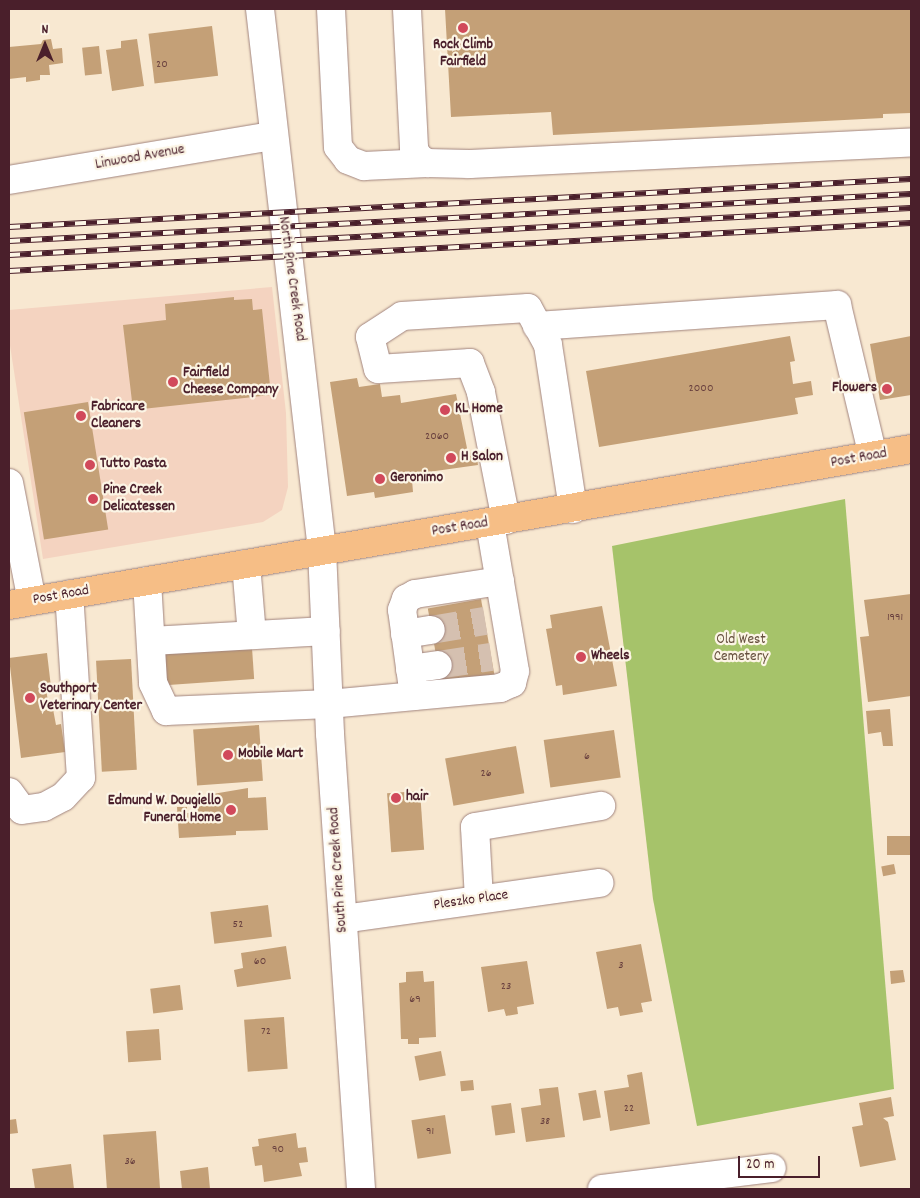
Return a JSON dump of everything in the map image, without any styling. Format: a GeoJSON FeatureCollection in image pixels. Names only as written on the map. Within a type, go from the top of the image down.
{"type":"FeatureCollection","features":[{"type":"Feature","properties":{"kind":"main road","name":"Post Road"},"geometry":{"type":"LineString","coordinates":[[20,603],[911,450]]}},
{"type":"Feature","properties":{"kind":"street","name":"North Pine Creek Road"},"geometry":{"type":"LineString","coordinates":[[260,9],[272,136],[299,336],[322,550]]}},
{"type":"Feature","properties":{"kind":"street"},"geometry":{"type":"LineString","coordinates":[[331,9],[338,147],[348,160],[364,166],[427,163],[469,164],[911,142]]}},
{"type":"Feature","properties":{"kind":"street"},"geometry":{"type":"LineString","coordinates":[[407,9],[414,149],[418,157],[427,163]]}},
{"type":"Feature","properties":{"kind":"street","name":"Linwood Avenue"},"geometry":{"type":"LineString","coordinates":[[9,180],[272,136]]}},
{"type":"Feature","properties":{"kind":"street"},"geometry":{"type":"LineString","coordinates":[[537,326],[837,305],[873,456]]}},
{"type":"Feature","properties":{"kind":"street"},"geometry":{"type":"LineString","coordinates":[[147,581],[153,683],[166,711],[329,704],[491,689],[512,684],[515,671],[502,655],[496,620],[500,581],[498,521],[481,392],[470,362],[378,369],[370,336],[402,316],[528,308],[548,345],[573,509]]}},
{"type":"Feature","properties":{"kind":"street"},"geometry":{"type":"LineString","coordinates":[[9,483],[20,603]]}},
{"type":"Feature","properties":{"kind":"street","name":"South Pine Creek Road"},"geometry":{"type":"LineString","coordinates":[[322,550],[329,704],[361,1189]]}},
{"type":"Feature","properties":{"kind":"street"},"geometry":{"type":"LineString","coordinates":[[246,564],[252,635]]}},
{"type":"Feature","properties":{"kind":"street"},"geometry":{"type":"LineString","coordinates":[[414,696],[410,669],[418,632],[402,610],[406,600],[415,594],[500,581]]}},
{"type":"Feature","properties":{"kind":"street"},"geometry":{"type":"LineString","coordinates":[[9,792],[22,810],[44,807],[63,797],[81,778],[69,594]]}},
{"type":"Feature","properties":{"kind":"street"},"geometry":{"type":"LineString","coordinates":[[151,642],[326,630]]}},
{"type":"Feature","properties":{"kind":"street"},"geometry":{"type":"LineString","coordinates":[[410,669],[438,665]]}},
{"type":"Feature","properties":{"kind":"street"},"geometry":{"type":"LineString","coordinates":[[479,899],[475,827],[601,806]]}},
{"type":"Feature","properties":{"kind":"street","name":"Pleszko Place"},"geometry":{"type":"LineString","coordinates":[[343,919],[599,882]]}},
{"type":"Feature","properties":{"kind":"street"},"geometry":{"type":"LineString","coordinates":[[602,1189],[772,1168]]}},
{"type":"Feature","properties":{"kind":"shaded area"},"geometry":{"type":"Polygon","coordinates":[[[272,287],[286,413],[288,487],[282,510],[263,522],[43,559],[9,339],[9,310],[272,287]]]}},
{"type":"Feature","properties":{"kind":"green space","name":"Old West Cemetery"},"geometry":{"type":"Polygon","coordinates":[[[845,499],[894,1089],[697,1126],[653,899],[612,546],[845,499]]]}},
{"type":"Feature","properties":{"kind":"building"},"geometry":{"type":"Polygon","coordinates":[[[445,9],[911,9],[911,113],[883,114],[883,118],[553,135],[551,112],[451,117],[445,9]]]}},
{"type":"Feature","properties":{"kind":"building"},"geometry":{"type":"Polygon","coordinates":[[[212,26],[218,76],[155,83],[148,34],[212,26]]]}},
{"type":"Feature","properties":{"kind":"building"},"geometry":{"type":"Polygon","coordinates":[[[51,39],[53,49],[62,48],[63,63],[49,65],[50,75],[40,75],[40,80],[26,82],[26,77],[9,79],[9,47],[41,44],[43,40],[51,39]]]}},
{"type":"Feature","properties":{"kind":"building"},"geometry":{"type":"Polygon","coordinates":[[[137,39],[144,86],[112,91],[106,50],[121,48],[121,41],[137,39]]]}},
{"type":"Feature","properties":{"kind":"building"},"geometry":{"type":"Polygon","coordinates":[[[99,46],[102,74],[85,76],[82,48],[99,46]]]}},
{"type":"Feature","properties":{"kind":"building"},"geometry":{"type":"Polygon","coordinates":[[[234,297],[234,300],[252,299],[253,310],[262,309],[271,395],[133,410],[123,325],[166,320],[165,304],[234,297]]]}},
{"type":"Feature","properties":{"kind":"building"},"geometry":{"type":"Polygon","coordinates":[[[790,336],[795,361],[790,362],[793,384],[811,381],[813,395],[795,398],[798,414],[599,447],[586,371],[790,336]]]}},
{"type":"Feature","properties":{"kind":"building"},"geometry":{"type":"Polygon","coordinates":[[[911,336],[911,395],[880,400],[870,344],[911,336]]]}},
{"type":"Feature","properties":{"kind":"building"},"geometry":{"type":"Polygon","coordinates":[[[357,378],[359,387],[380,384],[382,397],[400,395],[401,403],[456,394],[468,453],[476,452],[478,465],[421,473],[412,480],[413,492],[375,498],[374,492],[347,496],[330,382],[357,378]]]}},
{"type":"Feature","properties":{"kind":"building"},"geometry":{"type":"Polygon","coordinates":[[[88,402],[108,529],[44,540],[24,412],[88,402]]]}},
{"type":"Feature","properties":{"kind":"building"},"geometry":{"type":"Polygon","coordinates":[[[911,594],[911,696],[868,702],[860,637],[869,636],[864,600],[911,594]]]}},
{"type":"Feature","properties":{"kind":"building"},"geometry":{"type":"Polygon","coordinates":[[[481,599],[495,676],[441,685],[428,608],[481,599]]]}},
{"type":"Feature","properties":{"kind":"building","name":"Wheels"},"geometry":{"type":"Polygon","coordinates":[[[602,606],[617,686],[563,695],[562,685],[556,686],[546,629],[552,628],[550,615],[602,606]]]}},
{"type":"Feature","properties":{"kind":"building"},"geometry":{"type":"Polygon","coordinates":[[[252,648],[254,679],[161,685],[159,654],[252,648]]]}},
{"type":"Feature","properties":{"kind":"building","name":"Southport Veterinary Center"},"geometry":{"type":"Polygon","coordinates":[[[47,653],[51,687],[46,688],[49,709],[53,709],[56,725],[61,724],[65,752],[21,758],[9,658],[47,653]]]}},
{"type":"Feature","properties":{"kind":"building"},"geometry":{"type":"Polygon","coordinates":[[[131,659],[137,770],[102,772],[96,661],[131,659]]]}},
{"type":"Feature","properties":{"kind":"building"},"geometry":{"type":"Polygon","coordinates":[[[890,709],[893,746],[883,746],[881,732],[868,734],[866,711],[890,709]]]}},
{"type":"Feature","properties":{"kind":"building","name":"Mobile Mart"},"geometry":{"type":"Polygon","coordinates":[[[259,725],[263,781],[197,785],[193,730],[259,725]]]}},
{"type":"Feature","properties":{"kind":"building"},"geometry":{"type":"Polygon","coordinates":[[[614,730],[621,778],[550,787],[544,740],[614,730]]]}},
{"type":"Feature","properties":{"kind":"building"},"geometry":{"type":"Polygon","coordinates":[[[516,746],[524,793],[453,806],[445,759],[516,746]]]}},
{"type":"Feature","properties":{"kind":"building","name":"Edmund W. Dougiello Funeral Home"},"geometry":{"type":"Polygon","coordinates":[[[248,788],[248,798],[266,797],[268,830],[236,831],[236,835],[179,838],[177,807],[187,807],[187,813],[195,813],[195,797],[248,788]]]}},
{"type":"Feature","properties":{"kind":"building"},"geometry":{"type":"Polygon","coordinates":[[[420,791],[424,850],[391,852],[387,793],[420,791]]]}},
{"type":"Feature","properties":{"kind":"building"},"geometry":{"type":"Polygon","coordinates":[[[887,836],[911,836],[911,855],[887,855],[887,836]]]}},
{"type":"Feature","properties":{"kind":"building"},"geometry":{"type":"Polygon","coordinates":[[[894,864],[896,874],[883,876],[881,866],[894,864]]]}},
{"type":"Feature","properties":{"kind":"building"},"geometry":{"type":"Polygon","coordinates":[[[268,905],[272,937],[214,944],[210,912],[268,905]]]}},
{"type":"Feature","properties":{"kind":"building"},"geometry":{"type":"Polygon","coordinates":[[[641,944],[652,1001],[641,1003],[643,1012],[620,1016],[618,1007],[607,1009],[596,952],[641,944]]]}},
{"type":"Feature","properties":{"kind":"building"},"geometry":{"type":"Polygon","coordinates":[[[286,946],[291,979],[237,987],[234,970],[243,968],[241,953],[286,946]]]}},
{"type":"Feature","properties":{"kind":"building"},"geometry":{"type":"Polygon","coordinates":[[[527,961],[534,1004],[517,1007],[518,1014],[506,1016],[504,1009],[488,1012],[481,967],[527,961]]]}},
{"type":"Feature","properties":{"kind":"building"},"geometry":{"type":"Polygon","coordinates":[[[903,970],[905,982],[891,984],[890,971],[903,970]]]}},
{"type":"Feature","properties":{"kind":"building"},"geometry":{"type":"Polygon","coordinates":[[[423,971],[424,982],[434,981],[436,1037],[419,1038],[419,1044],[408,1044],[408,1039],[401,1039],[399,983],[406,982],[406,972],[423,971]]]}},
{"type":"Feature","properties":{"kind":"building"},"geometry":{"type":"Polygon","coordinates":[[[180,985],[183,1010],[153,1013],[150,989],[180,985]]]}},
{"type":"Feature","properties":{"kind":"building"},"geometry":{"type":"Polygon","coordinates":[[[284,1017],[288,1069],[248,1072],[244,1020],[284,1017]]]}},
{"type":"Feature","properties":{"kind":"building"},"geometry":{"type":"Polygon","coordinates":[[[159,1029],[161,1060],[128,1062],[126,1031],[159,1029]]]}},
{"type":"Feature","properties":{"kind":"building"},"geometry":{"type":"Polygon","coordinates":[[[441,1051],[446,1076],[419,1081],[414,1056],[441,1051]]]}},
{"type":"Feature","properties":{"kind":"building"},"geometry":{"type":"Polygon","coordinates":[[[642,1072],[650,1124],[610,1131],[604,1091],[629,1087],[627,1075],[642,1072]]]}},
{"type":"Feature","properties":{"kind":"building"},"geometry":{"type":"Polygon","coordinates":[[[473,1080],[474,1090],[461,1091],[460,1081],[473,1080]]]}},
{"type":"Feature","properties":{"kind":"building"},"geometry":{"type":"Polygon","coordinates":[[[558,1087],[565,1137],[526,1142],[521,1108],[541,1105],[539,1089],[558,1087]]]}},
{"type":"Feature","properties":{"kind":"building"},"geometry":{"type":"Polygon","coordinates":[[[596,1090],[601,1118],[583,1121],[578,1093],[596,1090]]]}},
{"type":"Feature","properties":{"kind":"building"},"geometry":{"type":"Polygon","coordinates":[[[891,1097],[894,1116],[883,1118],[888,1122],[896,1160],[860,1167],[852,1127],[863,1125],[859,1103],[891,1097]]]}},
{"type":"Feature","properties":{"kind":"building"},"geometry":{"type":"Polygon","coordinates":[[[511,1103],[515,1133],[495,1135],[491,1106],[511,1103]]]}},
{"type":"Feature","properties":{"kind":"building"},"geometry":{"type":"Polygon","coordinates":[[[445,1115],[451,1154],[418,1159],[411,1120],[445,1115]]]}},
{"type":"Feature","properties":{"kind":"building"},"geometry":{"type":"Polygon","coordinates":[[[16,1119],[18,1133],[9,1134],[9,1120],[16,1119]]]}},
{"type":"Feature","properties":{"kind":"building"},"geometry":{"type":"Polygon","coordinates":[[[156,1131],[160,1189],[107,1189],[103,1135],[156,1131]]]}},
{"type":"Feature","properties":{"kind":"building"},"geometry":{"type":"Polygon","coordinates":[[[296,1133],[298,1148],[306,1147],[308,1162],[299,1163],[302,1176],[264,1182],[262,1165],[255,1166],[252,1147],[259,1146],[258,1139],[296,1133]]]}},
{"type":"Feature","properties":{"kind":"building"},"geometry":{"type":"Polygon","coordinates":[[[71,1164],[74,1189],[35,1189],[32,1169],[71,1164]]]}},
{"type":"Feature","properties":{"kind":"building"},"geometry":{"type":"Polygon","coordinates":[[[208,1167],[210,1189],[182,1189],[180,1171],[208,1167]]]}},
{"type":"Feature","properties":{"kind":"tunnel"},"geometry":{"type":"LineString","coordinates":[[431,630],[485,621]]}},
{"type":"Feature","properties":{"kind":"tunnel"},"geometry":{"type":"LineString","coordinates":[[438,665],[491,657]]}},
{"type":"Feature","properties":{"kind":"railway"},"geometry":{"type":"LineString","coordinates":[[9,227],[911,179]]}},
{"type":"Feature","properties":{"kind":"railway"},"geometry":{"type":"LineString","coordinates":[[9,241],[911,194]]}},
{"type":"Feature","properties":{"kind":"railway"},"geometry":{"type":"LineString","coordinates":[[9,255],[911,208]]}},
{"type":"Feature","properties":{"kind":"railway"},"geometry":{"type":"LineString","coordinates":[[9,271],[911,223]]}},
{"type":"Feature","properties":{"kind":"place","name":"Rock Climb Fairfield"},"geometry":{"type":"Point","coordinates":[463,28]}},
{"type":"Feature","properties":{"kind":"place","name":"Fairfield Cheese Company"},"geometry":{"type":"Point","coordinates":[173,382]}},
{"type":"Feature","properties":{"kind":"place","name":"Flowers"},"geometry":{"type":"Point","coordinates":[887,389]}},
{"type":"Feature","properties":{"kind":"place","name":"KL Home"},"geometry":{"type":"Point","coordinates":[445,410]}},
{"type":"Feature","properties":{"kind":"place","name":"Fabricare Cleaners"},"geometry":{"type":"Point","coordinates":[81,416]}},
{"type":"Feature","properties":{"kind":"place","name":"H Salon"},"geometry":{"type":"Point","coordinates":[451,458]}},
{"type":"Feature","properties":{"kind":"place","name":"Tutto Pasta"},"geometry":{"type":"Point","coordinates":[90,465]}},
{"type":"Feature","properties":{"kind":"place","name":"Geronimo"},"geometry":{"type":"Point","coordinates":[380,479]}},
{"type":"Feature","properties":{"kind":"place","name":"Pine Creek Delicatessen"},"geometry":{"type":"Point","coordinates":[93,499]}},
{"type":"Feature","properties":{"kind":"place","name":"Wheels"},"geometry":{"type":"Point","coordinates":[581,657]}},
{"type":"Feature","properties":{"kind":"place","name":"Southport Veterinary Center"},"geometry":{"type":"Point","coordinates":[30,698]}},
{"type":"Feature","properties":{"kind":"place","name":"Mobile Mart"},"geometry":{"type":"Point","coordinates":[228,755]}},
{"type":"Feature","properties":{"kind":"place","name":"hair"},"geometry":{"type":"Point","coordinates":[396,798]}},
{"type":"Feature","properties":{"kind":"place","name":"Edmund W. Dougiello Funeral Home"},"geometry":{"type":"Point","coordinates":[231,810]}}]}
